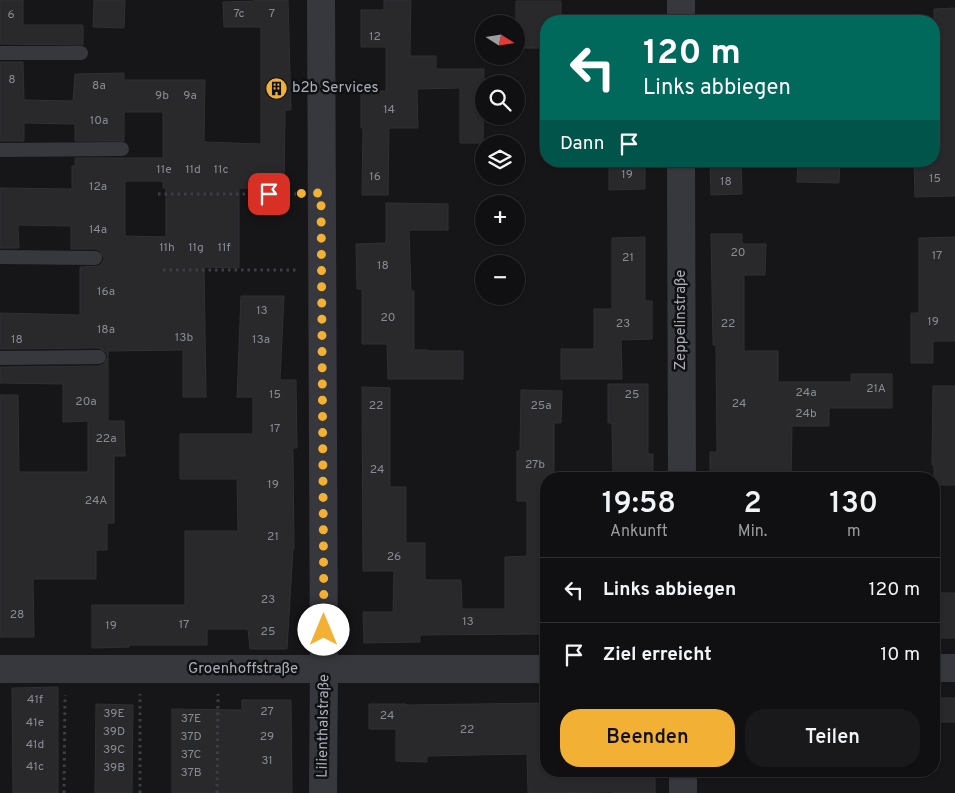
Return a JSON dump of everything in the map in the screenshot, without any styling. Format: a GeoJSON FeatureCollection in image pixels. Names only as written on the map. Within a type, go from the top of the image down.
{"type":"FeatureCollection","features":[{"type":"Feature","properties":{"kind":"street","name":"Lilienthalstraße"},"geometry":{"type":"LineString","coordinates":[[321,0],[323,793]]}},
{"type":"Feature","properties":{"kind":"street"},"geometry":{"type":"LineString","coordinates":[[681,0],[681,15]]}},
{"type":"Feature","properties":{"kind":"street","name":"Zeppelinstraße"},"geometry":{"type":"LineString","coordinates":[[681,167],[682,472]]}},
{"type":"Feature","properties":{"kind":"street"},"geometry":{"type":"LineString","coordinates":[[940,668],[955,668]]}},
{"type":"Feature","properties":{"kind":"street","name":"Groenhoffstraße"},"geometry":{"type":"LineString","coordinates":[[0,669],[540,669]]}},
{"type":"Feature","properties":{"kind":"street"},"geometry":{"type":"LineString","coordinates":[[683,777],[683,793]]}},
{"type":"Feature","properties":{"kind":"lane"},"geometry":{"type":"LineString","coordinates":[[0,53],[82,53]]}},
{"type":"Feature","properties":{"kind":"lane"},"geometry":{"type":"LineString","coordinates":[[0,150],[122,149]]}},
{"type":"Feature","properties":{"kind":"lane"},"geometry":{"type":"LineString","coordinates":[[0,257],[95,258]]}},
{"type":"Feature","properties":{"kind":"lane"},"geometry":{"type":"LineString","coordinates":[[0,358],[99,357]]}},
{"type":"Feature","properties":{"kind":"path"},"geometry":{"type":"LineString","coordinates":[[158,194],[321,193]]}},
{"type":"Feature","properties":{"kind":"path"},"geometry":{"type":"LineString","coordinates":[[163,270],[322,270]]}},
{"type":"Feature","properties":{"kind":"path"},"geometry":{"type":"LineString","coordinates":[[64,793],[65,669]]}},
{"type":"Feature","properties":{"kind":"path"},"geometry":{"type":"LineString","coordinates":[[140,669],[140,793]]}},
{"type":"Feature","properties":{"kind":"path"},"geometry":{"type":"LineString","coordinates":[[217,793],[218,669]]}},
{"type":"Feature","properties":{"kind":"building"},"geometry":{"type":"Polygon","coordinates":[[[0,0],[23,0],[23,25],[83,25],[83,45],[0,44],[0,0]]]}},
{"type":"Feature","properties":{"kind":"building"},"geometry":{"type":"Polygon","coordinates":[[[94,0],[125,0],[124,28],[93,27],[94,0]]]}},
{"type":"Feature","properties":{"kind":"building"},"geometry":{"type":"Polygon","coordinates":[[[288,0],[291,110],[285,110],[284,189],[239,188],[239,268],[204,267],[206,397],[183,397],[183,350],[108,351],[108,357],[106,352],[99,348],[0,349],[0,313],[80,315],[80,267],[99,266],[104,258],[100,251],[96,249],[71,249],[71,226],[18,225],[19,248],[0,248],[0,188],[72,189],[72,166],[75,166],[75,158],[163,158],[163,112],[124,112],[124,141],[75,141],[75,124],[24,123],[24,141],[0,141],[0,62],[23,62],[24,100],[73,101],[75,74],[124,73],[124,80],[205,80],[204,142],[261,144],[261,27],[224,27],[223,2],[288,0]],[[125,181],[125,236],[166,237],[166,188],[163,188],[163,181],[125,181]]]}},
{"type":"Feature","properties":{"kind":"building"},"geometry":{"type":"Polygon","coordinates":[[[384,0],[411,0],[410,56],[436,56],[436,69],[484,69],[484,75],[475,75],[475,125],[483,125],[483,135],[475,135],[475,143],[460,143],[460,88],[417,89],[418,128],[389,128],[388,195],[362,195],[363,128],[361,128],[361,91],[386,91],[386,47],[361,47],[361,10],[384,10],[384,0]]]}},
{"type":"Feature","properties":{"kind":"building"},"geometry":{"type":"Polygon","coordinates":[[[516,1],[561,1],[561,15],[540,15],[540,48],[525,48],[525,15],[516,15],[516,1]]]}},
{"type":"Feature","properties":{"kind":"building"},"geometry":{"type":"Polygon","coordinates":[[[955,8],[955,196],[915,197],[914,167],[940,167],[940,15],[934,15],[934,9],[955,8]]]}},
{"type":"Feature","properties":{"kind":"building"},"geometry":{"type":"Polygon","coordinates":[[[609,167],[645,167],[645,189],[609,190],[609,167]]]}},
{"type":"Feature","properties":{"kind":"building"},"geometry":{"type":"Polygon","coordinates":[[[710,167],[741,167],[742,194],[711,195],[710,167]]]}},
{"type":"Feature","properties":{"kind":"building"},"geometry":{"type":"Polygon","coordinates":[[[798,167],[840,167],[839,183],[797,182],[798,167]]]}},
{"type":"Feature","properties":{"kind":"building"},"geometry":{"type":"Polygon","coordinates":[[[386,203],[448,204],[448,230],[409,230],[411,291],[414,291],[414,350],[463,351],[463,379],[388,379],[387,344],[362,344],[362,289],[357,289],[356,244],[386,243],[386,203]]]}},
{"type":"Feature","properties":{"kind":"building"},"geometry":{"type":"Polygon","coordinates":[[[711,234],[742,234],[742,244],[766,244],[765,275],[744,275],[744,351],[778,351],[778,382],[851,382],[851,374],[892,374],[892,408],[829,408],[829,426],[792,426],[791,472],[710,472],[710,452],[717,452],[716,345],[713,345],[711,234]]]}},
{"type":"Feature","properties":{"kind":"building"},"geometry":{"type":"Polygon","coordinates":[[[645,237],[645,301],[652,301],[652,339],[621,340],[622,379],[561,379],[561,349],[594,349],[594,309],[612,309],[612,238],[645,237]]]}},
{"type":"Feature","properties":{"kind":"building"},"geometry":{"type":"Polygon","coordinates":[[[955,237],[955,341],[933,341],[933,363],[911,363],[911,313],[919,313],[919,238],[955,237]]]}},
{"type":"Feature","properties":{"kind":"building"},"geometry":{"type":"Polygon","coordinates":[[[241,296],[284,296],[280,380],[296,380],[297,448],[293,448],[294,549],[287,649],[250,649],[248,629],[207,629],[207,645],[129,645],[129,647],[92,648],[92,605],[185,605],[185,531],[238,531],[237,479],[180,479],[180,434],[253,434],[253,397],[237,397],[241,296]]]}},
{"type":"Feature","properties":{"kind":"building"},"geometry":{"type":"Polygon","coordinates":[[[108,357],[108,421],[124,421],[125,456],[114,456],[114,523],[107,523],[107,550],[96,550],[96,579],[33,579],[34,637],[0,637],[0,395],[18,395],[19,472],[88,472],[88,421],[63,422],[63,384],[0,383],[0,367],[99,366],[104,364],[108,357]]]}},
{"type":"Feature","properties":{"kind":"building"},"geometry":{"type":"Polygon","coordinates":[[[608,384],[648,384],[648,454],[653,454],[653,472],[613,472],[612,423],[608,423],[608,384]]]}},
{"type":"Feature","properties":{"kind":"building"},"geometry":{"type":"Polygon","coordinates":[[[933,386],[955,386],[955,485],[940,485],[940,472],[934,472],[934,465],[932,465],[933,386]]]}},
{"type":"Feature","properties":{"kind":"building"},"geometry":{"type":"Polygon","coordinates":[[[362,387],[390,388],[390,487],[406,487],[406,543],[425,543],[425,580],[461,580],[462,609],[505,609],[505,557],[527,556],[527,501],[517,501],[517,451],[520,451],[521,390],[562,391],[561,423],[554,423],[554,472],[540,472],[540,634],[420,635],[420,642],[364,643],[363,612],[393,612],[394,571],[363,571],[362,387]]]}},
{"type":"Feature","properties":{"kind":"building"},"geometry":{"type":"Polygon","coordinates":[[[940,593],[955,593],[955,638],[940,638],[940,593]]]}},
{"type":"Feature","properties":{"kind":"building"},"geometry":{"type":"Polygon","coordinates":[[[58,687],[58,793],[13,793],[12,688],[58,687]]]}},
{"type":"Feature","properties":{"kind":"building"},"geometry":{"type":"Polygon","coordinates":[[[940,698],[955,698],[955,722],[940,722],[940,698]]]}},
{"type":"Feature","properties":{"kind":"building"},"geometry":{"type":"Polygon","coordinates":[[[242,700],[291,700],[292,793],[172,793],[172,709],[242,710],[242,700]]]}},
{"type":"Feature","properties":{"kind":"building"},"geometry":{"type":"Polygon","coordinates":[[[540,703],[540,777],[655,777],[655,793],[528,793],[527,754],[427,756],[427,762],[396,761],[396,729],[369,729],[369,704],[540,703]]]}},
{"type":"Feature","properties":{"kind":"building"},"geometry":{"type":"Polygon","coordinates":[[[96,704],[133,705],[132,793],[95,793],[96,704]]]}},
{"type":"Feature","properties":{"kind":"place","name":"b2b Services"},"geometry":{"type":"Point","coordinates":[276,88]}},
{"type":"Feature","properties":{"kind":"route"},"geometry":{"type":"LineString","coordinates":[[269,194],[321,193],[324,630]]}}]}
